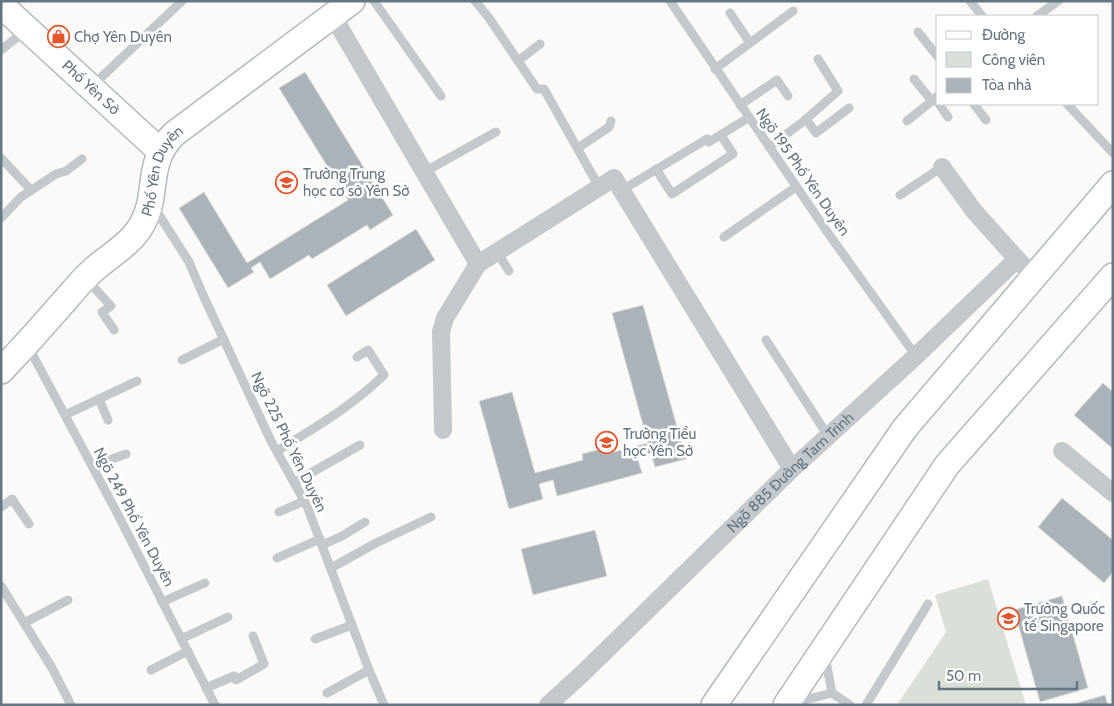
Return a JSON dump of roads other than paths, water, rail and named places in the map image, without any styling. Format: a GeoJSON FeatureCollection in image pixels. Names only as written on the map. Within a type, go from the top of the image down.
{"type":"FeatureCollection","features":[{"type":"Feature","properties":{"kind":"street","name":"Phố Yên Duyên"},"geometry":{"type":"LineString","coordinates":[[1,372],[85,278],[134,236],[141,226],[149,201],[160,151],[174,134],[352,1]]}},
{"type":"Feature","properties":{"kind":"street","name":"Phố Yên Sở"},"geometry":{"type":"LineString","coordinates":[[1,5],[160,151]]}},
{"type":"Feature","properties":{"kind":"street"},"geometry":{"type":"LineString","coordinates":[[333,16],[478,264]]}},
{"type":"Feature","properties":{"kind":"street"},"geometry":{"type":"LineString","coordinates":[[942,167],[974,211],[1034,277]]}},
{"type":"Feature","properties":{"kind":"street"},"geometry":{"type":"LineString","coordinates":[[443,430],[441,332],[445,318],[478,264],[614,178],[792,470]]}},
{"type":"Feature","properties":{"kind":"street"},"geometry":{"type":"LineString","coordinates":[[714,705],[905,428],[1113,184]]}},
{"type":"Feature","properties":{"kind":"street","name":"Ngõ 885 Đường Tam Trinh"},"geometry":{"type":"LineString","coordinates":[[548,705],[792,470],[916,356],[1017,259]]}},
{"type":"Feature","properties":{"kind":"street"},"geometry":{"type":"LineString","coordinates":[[787,705],[823,648],[947,465],[1113,276]]}},
{"type":"Feature","properties":{"kind":"street"},"geometry":{"type":"LineString","coordinates":[[1062,451],[1113,493]]}},
{"type":"Feature","properties":{"kind":"lane"},"geometry":{"type":"LineString","coordinates":[[90,88],[182,1]]}},
{"type":"Feature","properties":{"kind":"lane"},"geometry":{"type":"LineString","coordinates":[[374,1],[441,96]]}},
{"type":"Feature","properties":{"kind":"lane"},"geometry":{"type":"LineString","coordinates":[[475,1],[489,18],[537,89],[544,89],[599,187]]}},
{"type":"Feature","properties":{"kind":"lane","name":"Ngõ 195 Phố Yên Duyên"},"geometry":{"type":"LineString","coordinates":[[670,1],[748,118],[916,356]]}},
{"type":"Feature","properties":{"kind":"lane"},"geometry":{"type":"LineString","coordinates":[[970,1],[981,15]]}},
{"type":"Feature","properties":{"kind":"lane"},"geometry":{"type":"LineString","coordinates":[[1038,15],[1058,1]]}},
{"type":"Feature","properties":{"kind":"lane"},"geometry":{"type":"LineString","coordinates":[[715,69],[793,11]]}},
{"type":"Feature","properties":{"kind":"lane"},"geometry":{"type":"LineString","coordinates":[[730,13],[750,43]]}},
{"type":"Feature","properties":{"kind":"lane"},"geometry":{"type":"LineString","coordinates":[[1,50],[27,29]]}},
{"type":"Feature","properties":{"kind":"lane"},"geometry":{"type":"LineString","coordinates":[[918,32],[936,54]]}},
{"type":"Feature","properties":{"kind":"lane"},"geometry":{"type":"LineString","coordinates":[[518,61],[540,44]]}},
{"type":"Feature","properties":{"kind":"lane"},"geometry":{"type":"LineString","coordinates":[[769,148],[838,91],[818,59]]}},
{"type":"Feature","properties":{"kind":"lane"},"geometry":{"type":"LineString","coordinates":[[907,121],[936,100],[914,79]]}},
{"type":"Feature","properties":{"kind":"lane"},"geometry":{"type":"LineString","coordinates":[[740,106],[777,80],[788,96]]}},
{"type":"Feature","properties":{"kind":"lane"},"geometry":{"type":"LineString","coordinates":[[940,105],[948,117]]}},
{"type":"Feature","properties":{"kind":"lane"},"geometry":{"type":"LineString","coordinates":[[975,105],[986,120]]}},
{"type":"Feature","properties":{"kind":"lane"},"geometry":{"type":"LineString","coordinates":[[1068,105],[1113,153]]}},
{"type":"Feature","properties":{"kind":"lane"},"geometry":{"type":"LineString","coordinates":[[806,119],[816,133],[849,108]]}},
{"type":"Feature","properties":{"kind":"lane"},"geometry":{"type":"LineString","coordinates":[[622,190],[707,139],[709,142],[748,118]]}},
{"type":"Feature","properties":{"kind":"lane"},"geometry":{"type":"LineString","coordinates":[[578,148],[609,127],[612,121]]}},
{"type":"Feature","properties":{"kind":"lane"},"geometry":{"type":"LineString","coordinates":[[424,172],[496,132]]}},
{"type":"Feature","properties":{"kind":"lane"},"geometry":{"type":"LineString","coordinates":[[656,170],[672,194],[733,154],[721,135]]}},
{"type":"Feature","properties":{"kind":"lane"},"geometry":{"type":"LineString","coordinates":[[1,158],[31,190]]}},
{"type":"Feature","properties":{"kind":"lane"},"geometry":{"type":"LineString","coordinates":[[1,218],[21,197],[56,174],[66,171],[82,159]]}},
{"type":"Feature","properties":{"kind":"lane"},"geometry":{"type":"LineString","coordinates":[[900,196],[942,167]]}},
{"type":"Feature","properties":{"kind":"lane"},"geometry":{"type":"LineString","coordinates":[[724,237],[796,187]]}},
{"type":"Feature","properties":{"kind":"lane","name":"Ngõ 225 Phố Yên Duyên"},"geometry":{"type":"LineString","coordinates":[[149,201],[189,262],[277,451],[304,501],[384,705]]}},
{"type":"Feature","properties":{"kind":"lane"},"geometry":{"type":"LineString","coordinates":[[497,252],[508,271]]}},
{"type":"Feature","properties":{"kind":"lane"},"geometry":{"type":"LineString","coordinates":[[85,278],[111,306],[102,312],[114,330]]}},
{"type":"Feature","properties":{"kind":"lane"},"geometry":{"type":"LineString","coordinates":[[182,360],[224,339]]}},
{"type":"Feature","properties":{"kind":"lane"},"geometry":{"type":"LineString","coordinates":[[766,340],[828,436]]}},
{"type":"Feature","properties":{"kind":"lane","name":"Ngõ 249 Phố Yên Duyên"},"geometry":{"type":"LineString","coordinates":[[27,343],[215,705]]}},
{"type":"Feature","properties":{"kind":"lane"},"geometry":{"type":"LineString","coordinates":[[356,357],[368,350],[384,375]]}},
{"type":"Feature","properties":{"kind":"lane"},"geometry":{"type":"LineString","coordinates":[[277,451],[340,412],[366,393],[392,369]]}},
{"type":"Feature","properties":{"kind":"lane"},"geometry":{"type":"LineString","coordinates":[[65,415],[137,382]]}},
{"type":"Feature","properties":{"kind":"lane"},"geometry":{"type":"LineString","coordinates":[[99,399],[108,420]]}},
{"type":"Feature","properties":{"kind":"lane"},"geometry":{"type":"LineString","coordinates":[[295,482],[360,445]]}},
{"type":"Feature","properties":{"kind":"lane"},"geometry":{"type":"LineString","coordinates":[[92,466],[126,454]]}},
{"type":"Feature","properties":{"kind":"lane"},"geometry":{"type":"LineString","coordinates":[[1,507],[12,499],[29,524]]}},
{"type":"Feature","properties":{"kind":"lane"},"geometry":{"type":"LineString","coordinates":[[279,512],[304,501]]}},
{"type":"Feature","properties":{"kind":"lane"},"geometry":{"type":"LineString","coordinates":[[330,568],[376,543],[431,517]]}},
{"type":"Feature","properties":{"kind":"lane"},"geometry":{"type":"LineString","coordinates":[[276,558],[342,536],[366,522]]}},
{"type":"Feature","properties":{"kind":"lane"},"geometry":{"type":"LineString","coordinates":[[162,602],[205,583]]}},
{"type":"Feature","properties":{"kind":"lane"},"geometry":{"type":"LineString","coordinates":[[1,586],[52,668],[71,705]]}},
{"type":"Feature","properties":{"kind":"lane"},"geometry":{"type":"LineString","coordinates":[[24,623],[68,600]]}},
{"type":"Feature","properties":{"kind":"lane"},"geometry":{"type":"LineString","coordinates":[[866,705],[928,604]]}},
{"type":"Feature","properties":{"kind":"lane"},"geometry":{"type":"LineString","coordinates":[[181,639],[228,617]]}},
{"type":"Feature","properties":{"kind":"lane"},"geometry":{"type":"LineString","coordinates":[[315,639],[352,625]]}},
{"type":"Feature","properties":{"kind":"lane"},"geometry":{"type":"LineString","coordinates":[[206,688],[234,676],[236,680],[264,664],[253,636]]}},
{"type":"Feature","properties":{"kind":"lane"},"geometry":{"type":"LineString","coordinates":[[823,648],[832,693],[850,705]]}},
{"type":"Feature","properties":{"kind":"lane"},"geometry":{"type":"LineString","coordinates":[[151,670],[188,651]]}},
{"type":"Feature","properties":{"kind":"lane"},"geometry":{"type":"LineString","coordinates":[[326,694],[369,670]]}},
{"type":"Feature","properties":{"kind":"lane"},"geometry":{"type":"LineString","coordinates":[[787,705],[832,693]]}},
{"type":"Feature","properties":{"kind":"place","name":"Chợ Yên Duyên"},"geometry":{"type":"Point","coordinates":[58,37]}},
{"type":"Feature","properties":{"kind":"place","name":"Trường Trung học cơ sở Yên Sở"},"geometry":{"type":"Point","coordinates":[287,183]}},
{"type":"Feature","properties":{"kind":"place","name":"Trường Tiểu học Yên Sở"},"geometry":{"type":"Point","coordinates":[607,443]}},
{"type":"Feature","properties":{"kind":"place","name":"Trường Quốc tế Singapore"},"geometry":{"type":"Point","coordinates":[1008,618]}}]}
